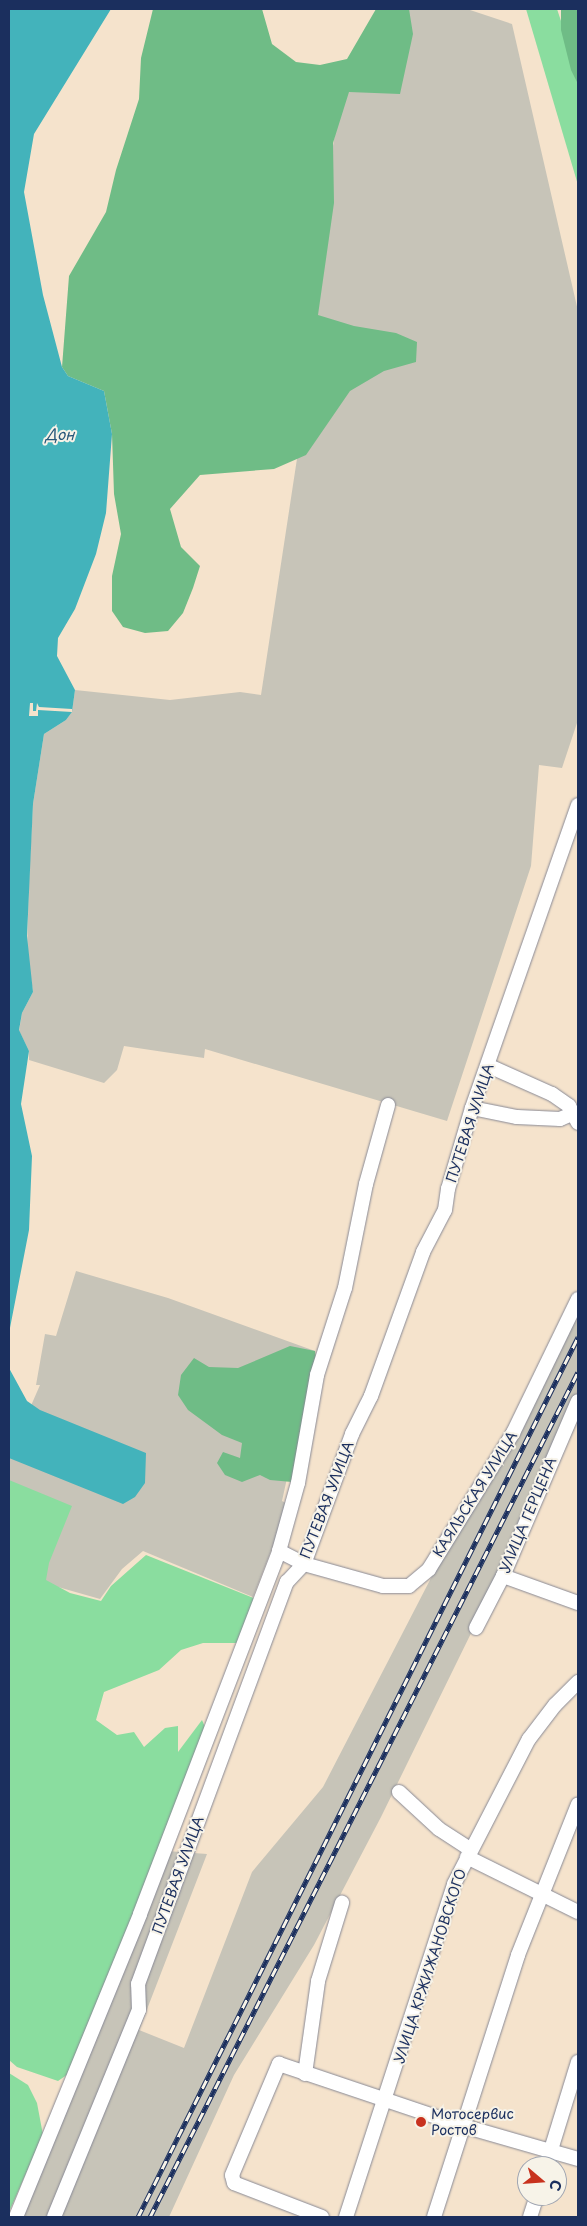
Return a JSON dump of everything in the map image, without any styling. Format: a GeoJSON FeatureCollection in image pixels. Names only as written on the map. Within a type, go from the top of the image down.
{"type":"FeatureCollection","features":[{"type":"Feature","properties":{"kind":"street","name":"ПУТЕВАЯ УЛИЦА"},"geometry":{"type":"LineString","coordinates":[[54,2217],[139,2010],[138,1984],[287,1582],[304,1564],[352,1434],[371,1396],[423,1252],[446,1210],[448,1188],[472,1108],[578,805]]}},
{"type":"Feature","properties":{"kind":"street"},"geometry":{"type":"LineString","coordinates":[[488,1066],[552,1094],[576,1118]]}},
{"type":"Feature","properties":{"kind":"street","name":"ПУТЕВАЯ УЛИЦА"},"geometry":{"type":"LineString","coordinates":[[16,2217],[140,1914],[279,1551],[298,1484],[317,1375],[346,1288],[366,1184],[388,1105]]}},
{"type":"Feature","properties":{"kind":"street"},"geometry":{"type":"LineString","coordinates":[[472,1108],[517,1117],[576,1118]]}},
{"type":"Feature","properties":{"kind":"street","name":"КАЯЛЬСКАЯ УЛИЦА"},"geometry":{"type":"LineString","coordinates":[[279,1551],[304,1564],[383,1586],[409,1586],[429,1568],[514,1433],[578,1299]]}},
{"type":"Feature","properties":{"kind":"street","name":"УЛИЦА ГЕРЦЕНА"},"geometry":{"type":"LineString","coordinates":[[476,1628],[503,1576],[578,1401]]}},
{"type":"Feature","properties":{"kind":"street"},"geometry":{"type":"LineString","coordinates":[[503,1576],[578,1603]]}},
{"type":"Feature","properties":{"kind":"street","name":"УЛИЦА КРЖИЖАНОВСКОГО"},"geometry":{"type":"LineString","coordinates":[[346,2217],[387,2100],[454,1884],[468,1853],[529,1740],[555,1705],[578,1682]]}},
{"type":"Feature","properties":{"kind":"street"},"geometry":{"type":"LineString","coordinates":[[399,1792],[468,1853],[542,1896],[578,1912]]}},
{"type":"Feature","properties":{"kind":"street"},"geometry":{"type":"LineString","coordinates":[[434,2217],[518,1955],[578,1804]]}},
{"type":"Feature","properties":{"kind":"street"},"geometry":{"type":"LineString","coordinates":[[305,2074],[318,1981],[342,1903]]}},
{"type":"Feature","properties":{"kind":"street"},"geometry":{"type":"LineString","coordinates":[[549,2156],[578,2062]]}},
{"type":"Feature","properties":{"kind":"street"},"geometry":{"type":"LineString","coordinates":[[322,2217],[234,2183],[232,2176],[278,2064],[463,2126],[578,2159]]}},
{"type":"Feature","properties":{"kind":"shaded area"},"geometry":{"type":"Polygon","coordinates":[[[394,9],[467,9],[512,24],[578,311],[578,720],[562,768],[539,765],[531,866],[447,1121],[205,1049],[204,1058],[124,1046],[117,1070],[104,1083],[29,1060],[29,1051],[19,1031],[22,1013],[33,992],[27,953],[29,879],[33,804],[44,734],[66,720],[72,712],[75,690],[170,700],[240,692],[261,695],[316,334],[305,329],[344,74],[394,9]]]}},
{"type":"Feature","properties":{"kind":"shaded area"},"geometry":{"type":"Polygon","coordinates":[[[76,1271],[168,1298],[315,1351],[282,1501],[289,1505],[253,1597],[143,1551],[122,1569],[100,1599],[9,1573],[9,1456],[40,1385],[36,1385],[45,1334],[56,1336],[76,1271]]]}},
{"type":"Feature","properties":{"kind":"shaded area"},"geometry":{"type":"Polygon","coordinates":[[[578,1307],[578,1415],[381,1817],[314,1945],[234,2075],[169,2217],[16,2217],[167,1851],[207,1854],[139,2030],[184,2048],[252,1872],[323,1787],[446,1549],[578,1307]]]}},
{"type":"Feature","properties":{"kind":"green space"},"geometry":{"type":"Polygon","coordinates":[[[153,9],[262,9],[272,44],[296,62],[320,65],[347,59],[376,9],[409,9],[413,34],[400,94],[349,92],[333,143],[334,203],[318,315],[354,326],[396,333],[417,342],[416,362],[384,371],[350,391],[306,455],[274,469],[200,475],[170,509],[181,547],[200,566],[193,588],[183,613],[168,631],[145,633],[123,627],[112,611],[112,576],[121,534],[114,494],[112,434],[104,391],[68,376],[62,367],[69,276],[106,212],[116,170],[139,99],[141,58],[153,9]]]}},
{"type":"Feature","properties":{"kind":"green space"},"geometry":{"type":"Polygon","coordinates":[[[526,9],[557,9],[578,72],[578,185],[526,9]]]}},
{"type":"Feature","properties":{"kind":"green space"},"geometry":{"type":"Polygon","coordinates":[[[561,9],[578,9],[578,84],[571,70],[561,30],[561,9]]]}},
{"type":"Feature","properties":{"kind":"green space"},"geometry":{"type":"Polygon","coordinates":[[[290,1346],[315,1351],[317,1364],[292,1482],[270,1480],[260,1475],[242,1482],[225,1475],[217,1463],[223,1452],[240,1458],[242,1443],[222,1435],[188,1410],[178,1395],[181,1375],[194,1358],[209,1367],[238,1368],[290,1346]]]}},
{"type":"Feature","properties":{"kind":"green space"},"geometry":{"type":"Polygon","coordinates":[[[9,1480],[72,1506],[49,1563],[46,1580],[70,1593],[101,1601],[111,1586],[146,1555],[256,1599],[239,1643],[203,1643],[181,1650],[159,1670],[104,1692],[96,1720],[117,1735],[134,1732],[144,1747],[165,1728],[178,1726],[178,1752],[202,1720],[205,1727],[74,2070],[58,2081],[17,2067],[9,2060],[9,1480]]]}},
{"type":"Feature","properties":{"kind":"green space"},"geometry":{"type":"Polygon","coordinates":[[[9,2073],[28,2085],[37,2103],[43,2135],[9,2212],[9,2073]]]}},
{"type":"Feature","properties":{"kind":"water","name":"Дон"},"geometry":{"type":"Polygon","coordinates":[[[9,9],[111,9],[34,134],[24,192],[43,295],[62,367],[68,376],[104,391],[112,434],[106,513],[96,554],[75,609],[58,638],[57,656],[75,690],[72,712],[66,720],[44,734],[33,804],[27,936],[33,992],[22,1013],[19,1030],[29,1051],[21,1104],[32,1156],[29,1230],[9,1333],[9,9]]]}},
{"type":"Feature","properties":{"kind":"water"},"geometry":{"type":"Polygon","coordinates":[[[9,1368],[27,1401],[40,1410],[146,1453],[145,1483],[135,1497],[123,1504],[9,1458],[9,1368]]]}},
{"type":"Feature","properties":{"kind":"pier"},"geometry":{"type":"Polygon","coordinates":[[[30,703],[33,703],[33,711],[36,711],[37,703],[39,707],[72,709],[72,712],[38,710],[38,716],[29,716],[30,703]]]}},
{"type":"Feature","properties":{"kind":"railway"},"geometry":{"type":"LineString","coordinates":[[138,2217],[578,1337]]}},
{"type":"Feature","properties":{"kind":"railway"},"geometry":{"type":"LineString","coordinates":[[150,2217],[578,1372]]}},
{"type":"Feature","properties":{"kind":"place","name":"Мотосервис Ростов"},"geometry":{"type":"Point","coordinates":[421,2122]}}]}
